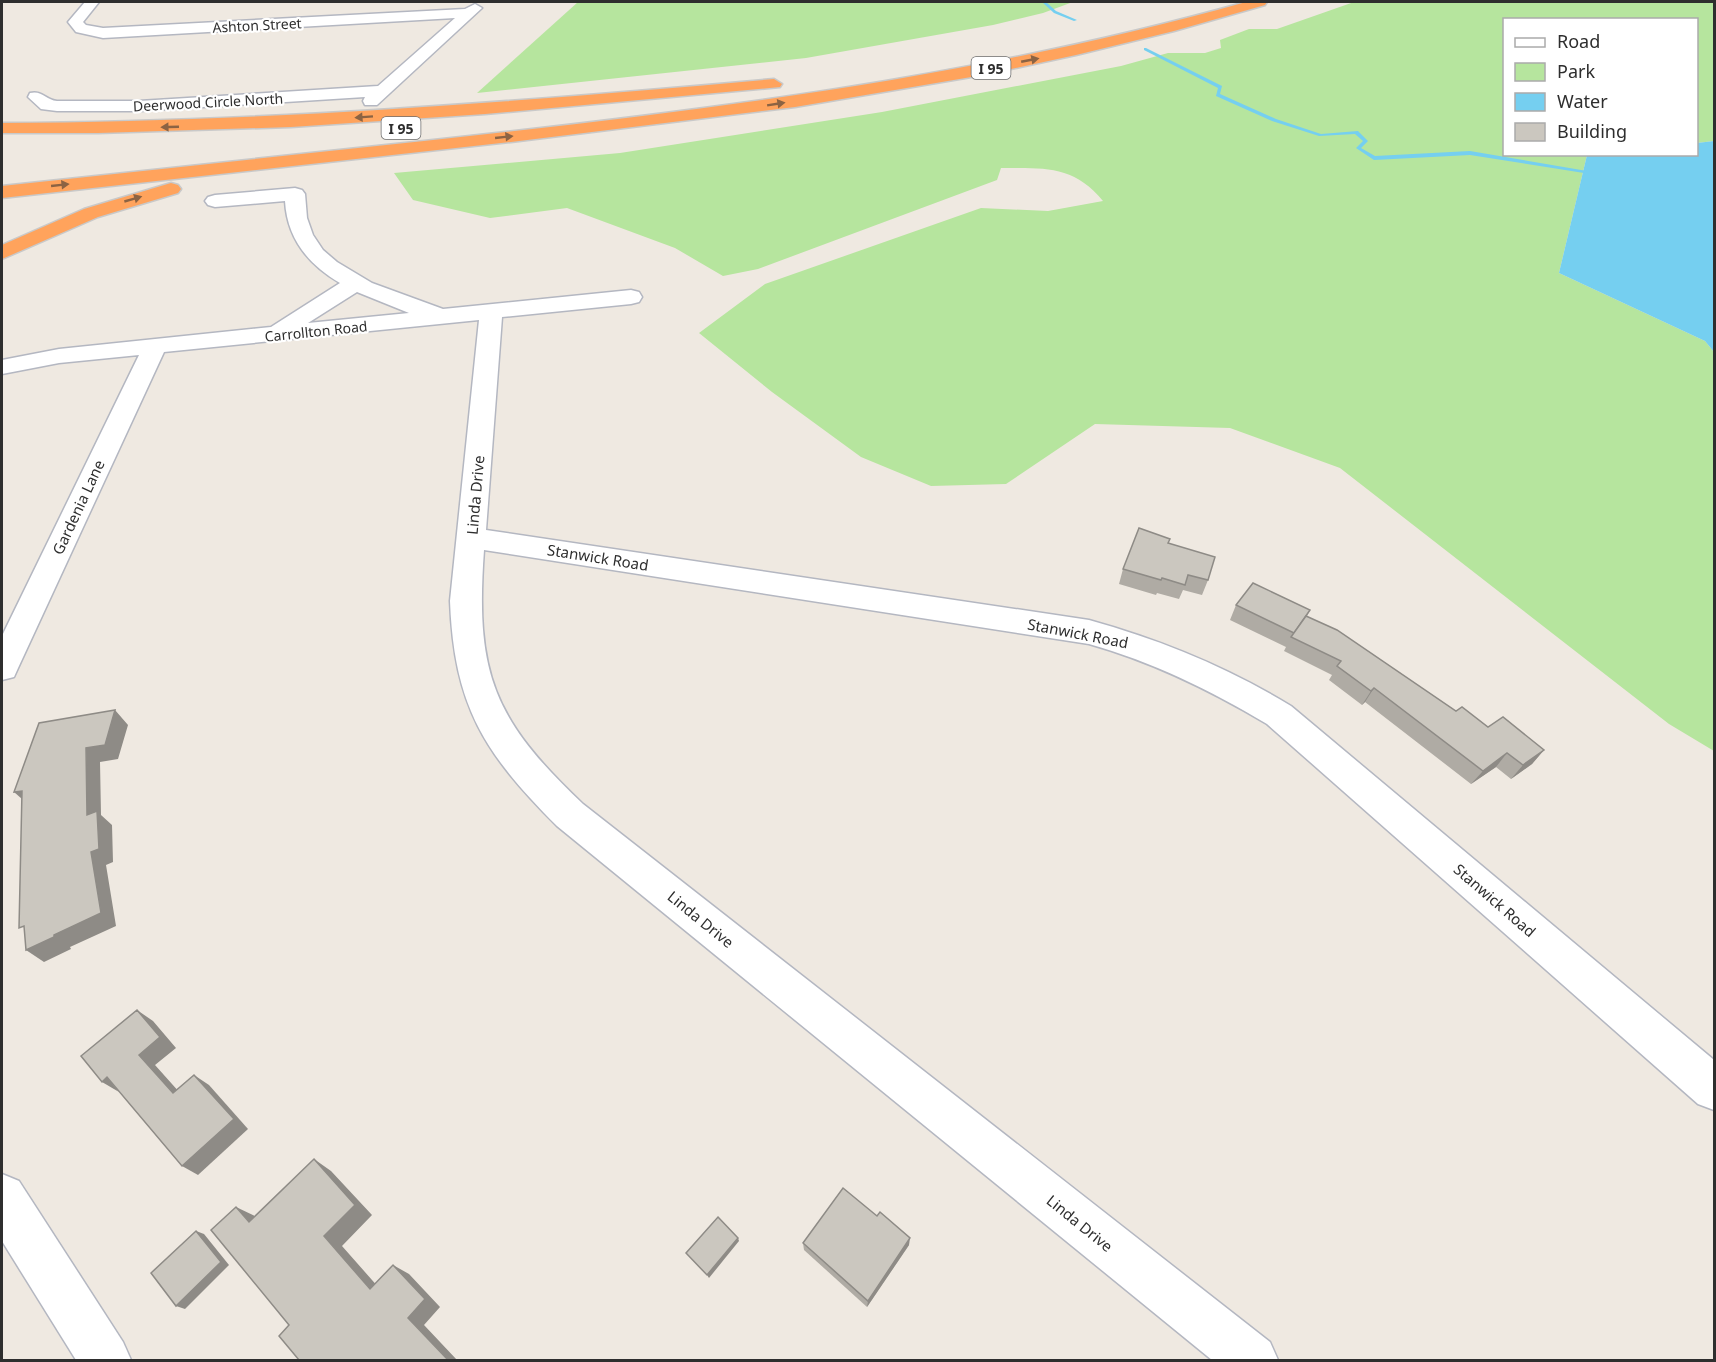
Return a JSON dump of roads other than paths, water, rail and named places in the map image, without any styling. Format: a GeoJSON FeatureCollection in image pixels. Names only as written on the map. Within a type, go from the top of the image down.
{"type":"FeatureCollection","features":[{"type":"Feature","properties":{"kind":"highway","name":"I 95"},"geometry":{"type":"LineString","coordinates":[[2,192],[688,117],[884,87],[1097,46],[1260,2]]}},
{"type":"Feature","properties":{"kind":"highway","name":"I 95"},"geometry":{"type":"LineString","coordinates":[[2,128],[175,127],[335,119],[788,83],[619,105],[310,138]]}},
{"type":"Feature","properties":{"kind":"highway"},"geometry":{"type":"LineString","coordinates":[[2,253],[59,225],[91,213],[181,187],[240,175],[462,142]]}},
{"type":"Feature","properties":{"kind":"street","name":"Ashton Street"},"geometry":{"type":"LineString","coordinates":[[92,2],[75,22],[81,29],[103,33],[470,13]]}},
{"type":"Feature","properties":{"kind":"street"},"geometry":{"type":"LineString","coordinates":[[470,13],[483,2]]}},
{"type":"Feature","properties":{"kind":"street","name":"Deerwood Circle North"},"geometry":{"type":"LineString","coordinates":[[36,97],[40,102],[57,106],[139,106],[376,96],[470,13]]}},
{"type":"Feature","properties":{"kind":"street"},"geometry":{"type":"LineString","coordinates":[[215,201],[295,194],[298,224],[305,240],[326,262],[356,283],[382,295],[444,317]]}},
{"type":"Feature","properties":{"kind":"street"},"geometry":{"type":"LineString","coordinates":[[272,336],[356,283]]}},
{"type":"Feature","properties":{"kind":"street","name":"Carrollton Road"},"geometry":{"type":"LineString","coordinates":[[2,367],[59,356],[272,336],[631,297]]}},
{"type":"Feature","properties":{"kind":"street","name":"Linda Drive"},"geometry":{"type":"LineString","coordinates":[[491,311],[465,601],[465,628],[470,664],[480,700],[502,742],[533,780],[570,815],[1252,1360]]}},
{"type":"Feature","properties":{"kind":"street","name":"Gardenia Lane"},"geometry":{"type":"LineString","coordinates":[[2,668],[155,346]]}},
{"type":"Feature","properties":{"kind":"street","name":"Stanwick Road"},"geometry":{"type":"LineString","coordinates":[[472,538],[1089,632],[1140,646],[1185,663],[1229,684],[1279,715],[1714,1088]]}},
{"type":"Feature","properties":{"kind":"street"},"geometry":{"type":"LineString","coordinates":[[2,1198],[105,1360]]}},
{"type":"Feature","properties":{"kind":"water"},"geometry":{"type":"Polygon","coordinates":[[[1714,141],[1714,352],[1705,341],[1559,273],[1587,156],[1698,156],[1698,143],[1714,141]]]}},
{"type":"Feature","properties":{"kind":"waterway"},"geometry":{"type":"LineString","coordinates":[[1044,2],[1055,12],[1075,20]]}},
{"type":"Feature","properties":{"kind":"waterway"},"geometry":{"type":"LineString","coordinates":[[1145,49],[1220,87],[1218,95],[1274,120],[1321,135],[1356,132],[1366,141],[1358,148],[1374,158],[1470,153],[1584,171]]}}]}
